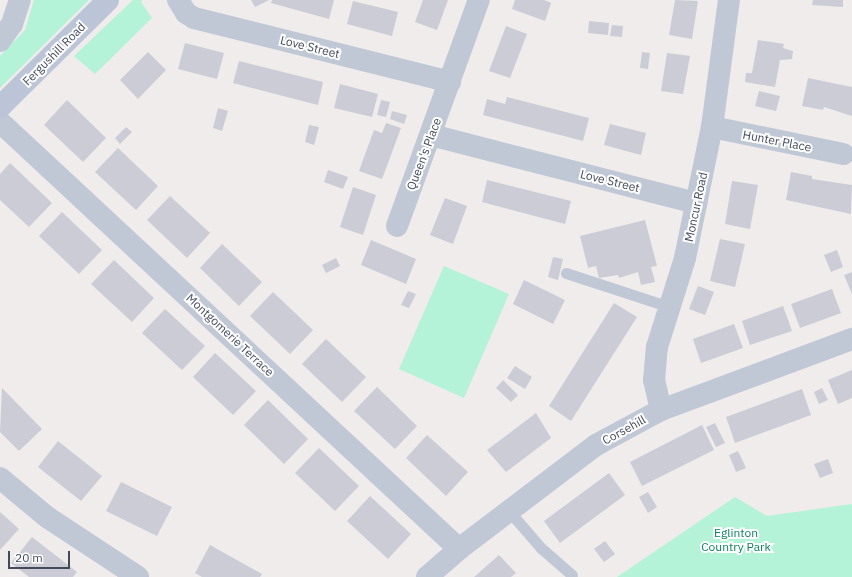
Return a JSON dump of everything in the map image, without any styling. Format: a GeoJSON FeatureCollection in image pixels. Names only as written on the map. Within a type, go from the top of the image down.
{"type":"FeatureCollection","features":[{"type":"Feature","properties":{"kind":"main road","name":"Fergushill Road"},"geometry":{"type":"LineString","coordinates":[[0,107],[108,0]]}},
{"type":"Feature","properties":{"kind":"street"},"geometry":{"type":"LineString","coordinates":[[0,41],[12,24],[20,0]]}},
{"type":"Feature","properties":{"kind":"street","name":"Love Street"},"geometry":{"type":"LineString","coordinates":[[178,0],[186,14],[194,18],[450,82]]}},
{"type":"Feature","properties":{"kind":"street","name":"Queen's Place"},"geometry":{"type":"LineString","coordinates":[[396,226],[431,135],[479,0]]}},
{"type":"Feature","properties":{"kind":"street","name":"Moncur Road"},"geometry":{"type":"LineString","coordinates":[[661,410],[654,380],[657,347],[685,258],[712,127],[729,0]]}},
{"type":"Feature","properties":{"kind":"street","name":"Montgomerie Terrace"},"geometry":{"type":"LineString","coordinates":[[0,122],[459,549]]}},
{"type":"Feature","properties":{"kind":"street","name":"Hunter Place"},"geometry":{"type":"LineString","coordinates":[[712,127],[843,154]]}},
{"type":"Feature","properties":{"kind":"street","name":"Love Street"},"geometry":{"type":"LineString","coordinates":[[431,135],[696,203]]}},
{"type":"Feature","properties":{"kind":"street","name":"Corsehill"},"geometry":{"type":"LineString","coordinates":[[427,577],[459,549],[596,445],[661,410],[852,339]]}},
{"type":"Feature","properties":{"kind":"street"},"geometry":{"type":"LineString","coordinates":[[0,478],[47,517],[138,577]]}},
{"type":"Feature","properties":{"kind":"lane"},"geometry":{"type":"LineString","coordinates":[[566,273],[670,307]]}},
{"type":"Feature","properties":{"kind":"lane"},"geometry":{"type":"LineString","coordinates":[[509,511],[541,548],[572,575]]}},
{"type":"Feature","properties":{"kind":"green space"},"geometry":{"type":"Polygon","coordinates":[[[34,0],[89,0],[0,88],[0,56],[25,30],[34,0]]]}},
{"type":"Feature","properties":{"kind":"green space"},"geometry":{"type":"Polygon","coordinates":[[[133,0],[143,0],[141,2],[152,18],[95,74],[74,56],[133,0]]]}},
{"type":"Feature","properties":{"kind":"green space"},"geometry":{"type":"Polygon","coordinates":[[[444,266],[509,294],[464,398],[399,369],[444,266]]]}},
{"type":"Feature","properties":{"kind":"green space","name":"Eglinton Country Park"},"geometry":{"type":"Polygon","coordinates":[[[735,497],[767,516],[852,504],[852,577],[617,577],[735,497]]]}},
{"type":"Feature","properties":{"kind":"building"},"geometry":{"type":"Polygon","coordinates":[[[251,0],[269,0],[255,7],[251,0]]]}},
{"type":"Feature","properties":{"kind":"building"},"geometry":{"type":"Polygon","coordinates":[[[272,0],[334,0],[329,19],[271,3],[272,0]]]}},
{"type":"Feature","properties":{"kind":"building"},"geometry":{"type":"Polygon","coordinates":[[[423,0],[448,0],[437,30],[415,22],[423,0]]]}},
{"type":"Feature","properties":{"kind":"building"},"geometry":{"type":"Polygon","coordinates":[[[515,0],[544,0],[551,3],[545,21],[512,9],[515,0]]]}},
{"type":"Feature","properties":{"kind":"building"},"geometry":{"type":"Polygon","coordinates":[[[675,0],[698,1],[692,39],[669,35],[675,0]]]}},
{"type":"Feature","properties":{"kind":"building"},"geometry":{"type":"Polygon","coordinates":[[[813,0],[843,0],[843,7],[812,5],[813,0]]]}},
{"type":"Feature","properties":{"kind":"building"},"geometry":{"type":"Polygon","coordinates":[[[353,1],[398,12],[392,36],[347,24],[353,1]]]}},
{"type":"Feature","properties":{"kind":"building"},"geometry":{"type":"Polygon","coordinates":[[[589,21],[609,23],[608,35],[588,33],[589,21]]]}},
{"type":"Feature","properties":{"kind":"building"},"geometry":{"type":"Polygon","coordinates":[[[612,25],[623,26],[622,37],[610,36],[612,25]]]}},
{"type":"Feature","properties":{"kind":"building"},"geometry":{"type":"Polygon","coordinates":[[[506,26],[527,34],[510,78],[489,71],[506,26]]]}},
{"type":"Feature","properties":{"kind":"building"},"geometry":{"type":"Polygon","coordinates":[[[758,40],[784,44],[783,48],[793,51],[792,59],[780,60],[775,87],[745,82],[746,73],[752,73],[758,40]]]}},
{"type":"Feature","properties":{"kind":"building"},"geometry":{"type":"Polygon","coordinates":[[[185,43],[224,53],[217,79],[178,69],[185,43]]]}},
{"type":"Feature","properties":{"kind":"building"},"geometry":{"type":"Polygon","coordinates":[[[148,52],[166,70],[138,99],[120,80],[148,52]]]}},
{"type":"Feature","properties":{"kind":"building"},"geometry":{"type":"Polygon","coordinates":[[[642,52],[650,53],[648,69],[640,68],[642,52]]]}},
{"type":"Feature","properties":{"kind":"building"},"geometry":{"type":"Polygon","coordinates":[[[667,53],[690,56],[683,94],[661,91],[667,53]]]}},
{"type":"Feature","properties":{"kind":"building"},"geometry":{"type":"Polygon","coordinates":[[[239,61],[323,82],[318,105],[233,83],[239,61]]]}},
{"type":"Feature","properties":{"kind":"building"},"geometry":{"type":"Polygon","coordinates":[[[808,78],[852,87],[852,116],[824,107],[823,110],[802,106],[808,78]]]}},
{"type":"Feature","properties":{"kind":"building"},"geometry":{"type":"Polygon","coordinates":[[[340,84],[378,94],[372,117],[334,108],[340,84]]]}},
{"type":"Feature","properties":{"kind":"building"},"geometry":{"type":"Polygon","coordinates":[[[759,91],[780,96],[776,111],[755,106],[759,91]]]}},
{"type":"Feature","properties":{"kind":"building"},"geometry":{"type":"Polygon","coordinates":[[[507,97],[589,118],[583,141],[483,115],[487,99],[505,104],[507,97]]]}},
{"type":"Feature","properties":{"kind":"building"},"geometry":{"type":"Polygon","coordinates":[[[67,100],[106,138],[83,162],[44,125],[67,100]]]}},
{"type":"Feature","properties":{"kind":"building"},"geometry":{"type":"Polygon","coordinates":[[[381,100],[390,102],[386,117],[377,115],[381,100]]]}},
{"type":"Feature","properties":{"kind":"building"},"geometry":{"type":"Polygon","coordinates":[[[218,108],[228,111],[222,131],[213,128],[218,108]]]}},
{"type":"Feature","properties":{"kind":"building"},"geometry":{"type":"Polygon","coordinates":[[[392,111],[407,115],[404,124],[390,119],[392,111]]]}},
{"type":"Feature","properties":{"kind":"building"},"geometry":{"type":"Polygon","coordinates":[[[386,123],[401,128],[382,179],[359,171],[374,130],[382,133],[386,123]]]}},
{"type":"Feature","properties":{"kind":"building"},"geometry":{"type":"Polygon","coordinates":[[[610,124],[646,133],[641,155],[604,145],[610,124]]]}},
{"type":"Feature","properties":{"kind":"building"},"geometry":{"type":"Polygon","coordinates":[[[309,125],[319,127],[314,145],[305,142],[309,125]]]}},
{"type":"Feature","properties":{"kind":"building"},"geometry":{"type":"Polygon","coordinates":[[[126,127],[132,132],[120,144],[115,138],[126,127]]]}},
{"type":"Feature","properties":{"kind":"building"},"geometry":{"type":"Polygon","coordinates":[[[118,148],[158,186],[136,210],[95,172],[118,148]]]}},
{"type":"Feature","properties":{"kind":"building"},"geometry":{"type":"Polygon","coordinates":[[[10,163],[52,203],[29,227],[0,200],[0,174],[10,163]]]}},
{"type":"Feature","properties":{"kind":"building"},"geometry":{"type":"Polygon","coordinates":[[[328,170],[348,177],[343,189],[324,182],[328,170]]]}},
{"type":"Feature","properties":{"kind":"building"},"geometry":{"type":"Polygon","coordinates":[[[791,172],[812,176],[812,179],[852,185],[851,214],[786,200],[791,172]]]}},
{"type":"Feature","properties":{"kind":"building"},"geometry":{"type":"Polygon","coordinates":[[[487,180],[571,201],[565,224],[482,202],[487,180]]]}},
{"type":"Feature","properties":{"kind":"building"},"geometry":{"type":"Polygon","coordinates":[[[732,181],[758,185],[750,229],[725,224],[732,181]]]}},
{"type":"Feature","properties":{"kind":"building"},"geometry":{"type":"Polygon","coordinates":[[[353,187],[376,195],[363,235],[340,227],[353,187]]]}},
{"type":"Feature","properties":{"kind":"building"},"geometry":{"type":"Polygon","coordinates":[[[170,196],[210,233],[187,258],[147,220],[170,196]]]}},
{"type":"Feature","properties":{"kind":"building"},"geometry":{"type":"Polygon","coordinates":[[[445,198],[467,206],[453,244],[430,235],[445,198]]]}},
{"type":"Feature","properties":{"kind":"building"},"geometry":{"type":"Polygon","coordinates":[[[62,212],[102,250],[79,274],[39,236],[62,212]]]}},
{"type":"Feature","properties":{"kind":"building"},"geometry":{"type":"Polygon","coordinates":[[[645,220],[657,266],[651,267],[655,282],[641,285],[638,272],[619,278],[618,275],[599,278],[596,266],[588,268],[580,236],[645,220]]]}},
{"type":"Feature","properties":{"kind":"building"},"geometry":{"type":"Polygon","coordinates":[[[720,239],[745,244],[735,287],[710,281],[720,239]]]}},
{"type":"Feature","properties":{"kind":"building"},"geometry":{"type":"Polygon","coordinates":[[[371,240],[416,259],[406,284],[361,265],[371,240]]]}},
{"type":"Feature","properties":{"kind":"building"},"geometry":{"type":"Polygon","coordinates":[[[222,244],[262,282],[239,306],[200,268],[222,244]]]}},
{"type":"Feature","properties":{"kind":"building"},"geometry":{"type":"Polygon","coordinates":[[[837,250],[843,267],[831,272],[824,255],[837,250]]]}},
{"type":"Feature","properties":{"kind":"building"},"geometry":{"type":"Polygon","coordinates":[[[553,257],[563,259],[558,280],[548,277],[553,257]]]}},
{"type":"Feature","properties":{"kind":"building"},"geometry":{"type":"Polygon","coordinates":[[[336,258],[340,266],[326,273],[322,265],[336,258]]]}},
{"type":"Feature","properties":{"kind":"building"},"geometry":{"type":"Polygon","coordinates":[[[114,260],[154,298],[132,322],[91,284],[114,260]]]}},
{"type":"Feature","properties":{"kind":"building"},"geometry":{"type":"Polygon","coordinates":[[[852,272],[852,294],[844,275],[852,272]]]}},
{"type":"Feature","properties":{"kind":"building"},"geometry":{"type":"Polygon","coordinates":[[[524,280],[565,300],[553,324],[513,304],[524,280]]]}},
{"type":"Feature","properties":{"kind":"building"},"geometry":{"type":"Polygon","coordinates":[[[698,286],[714,292],[705,315],[689,309],[698,286]]]}},
{"type":"Feature","properties":{"kind":"building"},"geometry":{"type":"Polygon","coordinates":[[[832,289],[841,313],[800,328],[791,304],[832,289]]]}},
{"type":"Feature","properties":{"kind":"building"},"geometry":{"type":"Polygon","coordinates":[[[408,291],[416,294],[409,308],[401,305],[408,291]]]}},
{"type":"Feature","properties":{"kind":"building"},"geometry":{"type":"Polygon","coordinates":[[[273,292],[313,330],[290,354],[250,316],[273,292]]]}},
{"type":"Feature","properties":{"kind":"building"},"geometry":{"type":"Polygon","coordinates":[[[614,303],[637,317],[571,421],[549,406],[614,303]]]}},
{"type":"Feature","properties":{"kind":"building"},"geometry":{"type":"Polygon","coordinates":[[[783,306],[792,331],[750,345],[742,321],[783,306]]]}},
{"type":"Feature","properties":{"kind":"building"},"geometry":{"type":"Polygon","coordinates":[[[165,309],[205,346],[182,370],[142,333],[165,309]]]}},
{"type":"Feature","properties":{"kind":"building"},"geometry":{"type":"Polygon","coordinates":[[[734,324],[743,348],[701,363],[693,339],[734,324]]]}},
{"type":"Feature","properties":{"kind":"building"},"geometry":{"type":"Polygon","coordinates":[[[326,339],[366,377],[342,402],[302,364],[326,339]]]}},
{"type":"Feature","properties":{"kind":"building"},"geometry":{"type":"Polygon","coordinates":[[[215,353],[256,391],[233,415],[193,377],[215,353]]]}},
{"type":"Feature","properties":{"kind":"building"},"geometry":{"type":"Polygon","coordinates":[[[515,366],[532,377],[525,389],[507,378],[515,366]]]}},
{"type":"Feature","properties":{"kind":"building"},"geometry":{"type":"Polygon","coordinates":[[[852,370],[852,398],[838,404],[828,380],[852,370]]]}},
{"type":"Feature","properties":{"kind":"building"},"geometry":{"type":"Polygon","coordinates":[[[503,380],[518,395],[511,402],[496,388],[503,380]]]}},
{"type":"Feature","properties":{"kind":"building"},"geometry":{"type":"Polygon","coordinates":[[[377,387],[417,426],[395,449],[354,411],[377,387]]]}},
{"type":"Feature","properties":{"kind":"building"},"geometry":{"type":"Polygon","coordinates":[[[2,388],[42,429],[19,451],[0,432],[2,388]]]}},
{"type":"Feature","properties":{"kind":"building"},"geometry":{"type":"Polygon","coordinates":[[[822,388],[828,400],[819,404],[814,392],[822,388]]]}},
{"type":"Feature","properties":{"kind":"building"},"geometry":{"type":"Polygon","coordinates":[[[802,389],[811,415],[735,443],[726,417],[802,389]]]}},
{"type":"Feature","properties":{"kind":"building"},"geometry":{"type":"Polygon","coordinates":[[[268,400],[308,439],[284,464],[244,425],[268,400]]]}},
{"type":"Feature","properties":{"kind":"building"},"geometry":{"type":"Polygon","coordinates":[[[536,413],[551,438],[506,472],[487,450],[536,413]]]}},
{"type":"Feature","properties":{"kind":"building"},"geometry":{"type":"Polygon","coordinates":[[[715,423],[725,443],[716,447],[706,427],[715,423]]]}},
{"type":"Feature","properties":{"kind":"building"},"geometry":{"type":"Polygon","coordinates":[[[702,425],[714,450],[642,486],[630,462],[702,425]]]}},
{"type":"Feature","properties":{"kind":"building"},"geometry":{"type":"Polygon","coordinates":[[[427,435],[468,472],[446,496],[406,458],[427,435]]]}},
{"type":"Feature","properties":{"kind":"building"},"geometry":{"type":"Polygon","coordinates":[[[58,441],[102,476],[81,501],[38,467],[58,441]]]}},
{"type":"Feature","properties":{"kind":"building"},"geometry":{"type":"Polygon","coordinates":[[[319,448],[359,486],[335,511],[295,473],[319,448]]]}},
{"type":"Feature","properties":{"kind":"building"},"geometry":{"type":"Polygon","coordinates":[[[738,451],[746,468],[736,472],[729,455],[738,451]]]}},
{"type":"Feature","properties":{"kind":"building"},"geometry":{"type":"Polygon","coordinates":[[[828,459],[833,473],[820,478],[814,464],[828,459]]]}},
{"type":"Feature","properties":{"kind":"building"},"geometry":{"type":"Polygon","coordinates":[[[609,473],[625,495],[560,543],[544,521],[609,473]]]}},
{"type":"Feature","properties":{"kind":"building"},"geometry":{"type":"Polygon","coordinates":[[[121,482],[172,507],[157,536],[106,511],[121,482]]]}},
{"type":"Feature","properties":{"kind":"building"},"geometry":{"type":"Polygon","coordinates":[[[648,492],[657,507],[648,513],[639,497],[648,492]]]}},
{"type":"Feature","properties":{"kind":"building"},"geometry":{"type":"Polygon","coordinates":[[[370,496],[411,534],[388,559],[347,521],[370,496]]]}},
{"type":"Feature","properties":{"kind":"building"},"geometry":{"type":"Polygon","coordinates":[[[0,512],[19,529],[0,550],[0,512]]]}},
{"type":"Feature","properties":{"kind":"building"},"geometry":{"type":"Polygon","coordinates":[[[32,537],[77,572],[73,577],[29,577],[11,563],[32,537]]]}},
{"type":"Feature","properties":{"kind":"building"},"geometry":{"type":"Polygon","coordinates":[[[605,541],[615,554],[604,562],[594,549],[605,541]]]}},
{"type":"Feature","properties":{"kind":"building"},"geometry":{"type":"Polygon","coordinates":[[[210,545],[262,574],[260,577],[202,577],[195,573],[210,545]]]}},
{"type":"Feature","properties":{"kind":"building"},"geometry":{"type":"Polygon","coordinates":[[[499,555],[516,573],[511,577],[474,577],[499,555]]]}}]}
